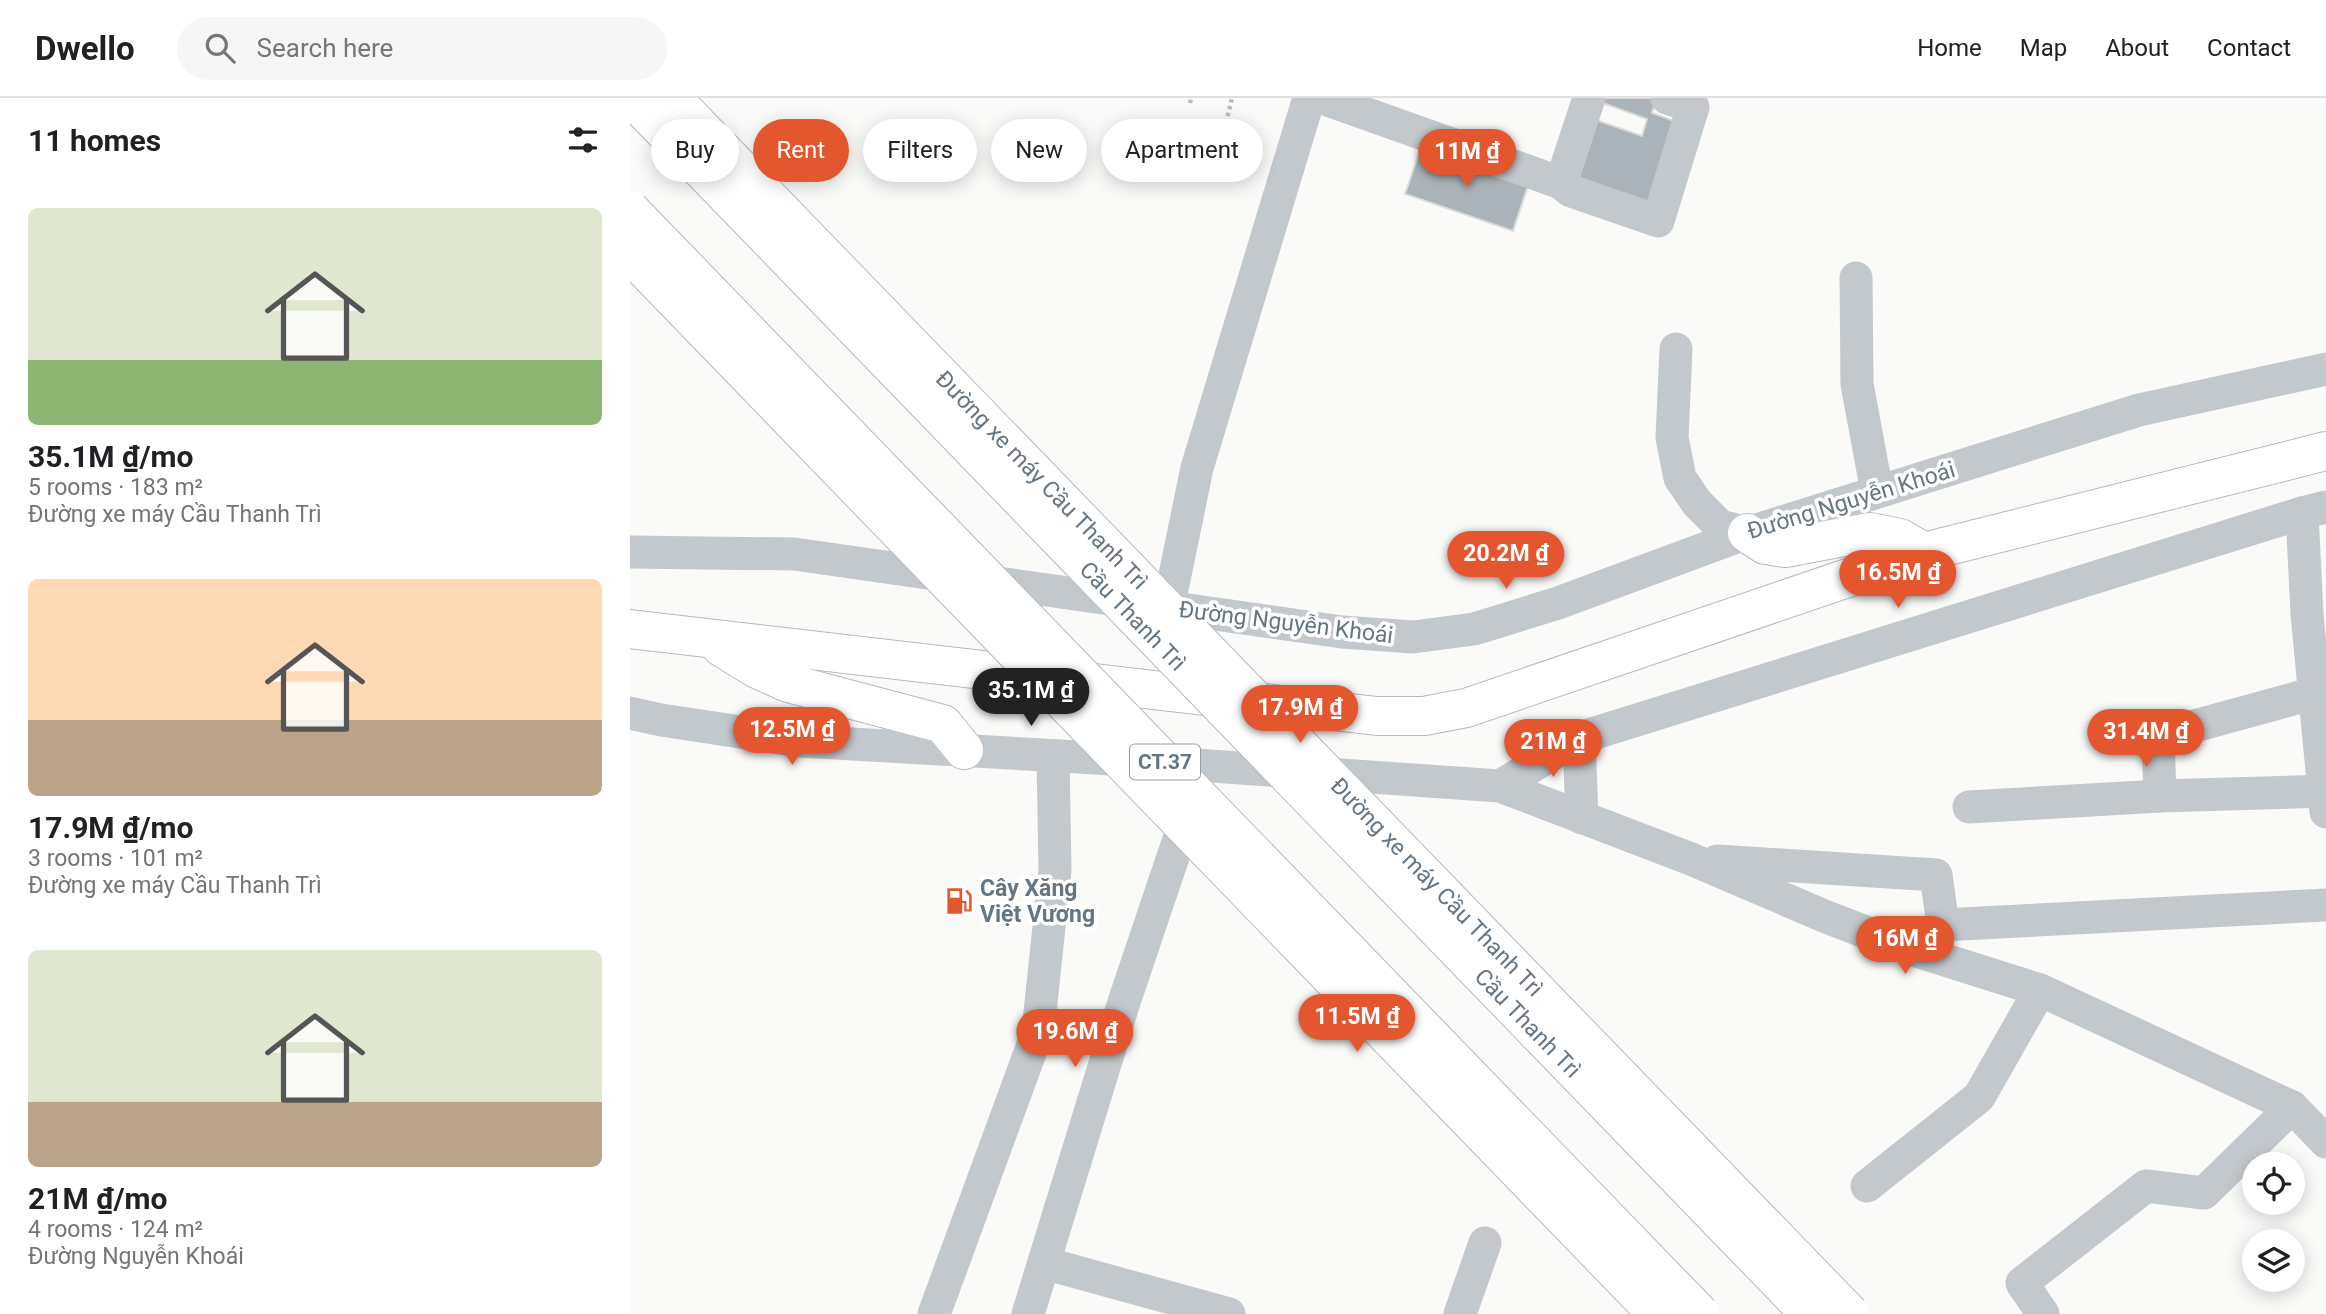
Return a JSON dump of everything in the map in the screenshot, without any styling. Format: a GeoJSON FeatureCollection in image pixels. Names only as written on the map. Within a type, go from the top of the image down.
{"type":"FeatureCollection","features":[{"type":"Feature","properties":{"kind":"main road","name":"Cầu Thanh Trì"},"geometry":{"type":"LineString","coordinates":[[632,98],[1810,1314]]}},
{"type":"Feature","properties":{"kind":"main road","name":"Đường xe máy Cầu Thanh Trì"},"geometry":{"type":"LineString","coordinates":[[672,98],[1850,1314]]}},
{"type":"Feature","properties":{"kind":"main road","name":"CT.37"},"geometry":{"type":"LineString","coordinates":[[630,210],[1700,1314]]}},
{"type":"Feature","properties":{"kind":"main road"},"geometry":{"type":"LineString","coordinates":[[630,254],[1656,1314]]}},
{"type":"Feature","properties":{"kind":"main road"},"geometry":{"type":"LineString","coordinates":[[630,629],[1377,716],[1424,716],[1465,708],[1924,552],[2326,451]]}},
{"type":"Feature","properties":{"kind":"main road"},"geometry":{"type":"LineString","coordinates":[[1747,533],[1765,545],[1785,548],[1870,532],[1900,538],[1924,552]]}},
{"type":"Feature","properties":{"kind":"main road"},"geometry":{"type":"LineString","coordinates":[[708,638],[757,668],[788,682],[943,724],[964,750]]}},
{"type":"Feature","properties":{"kind":"street"},"geometry":{"type":"LineString","coordinates":[[1173,608],[1170,599],[1197,468],[1309,98]]}},
{"type":"Feature","properties":{"kind":"street"},"geometry":{"type":"LineString","coordinates":[[1322,98],[1397,111],[1561,183],[1571,191],[1658,221],[1693,107],[1667,98]]}},
{"type":"Feature","properties":{"kind":"street"},"geometry":{"type":"LineString","coordinates":[[1561,183],[1589,98]]}},
{"type":"Feature","properties":{"kind":"street"},"geometry":{"type":"LineString","coordinates":[[1856,278],[1857,384],[1877,492]]}},
{"type":"Feature","properties":{"kind":"street"},"geometry":{"type":"LineString","coordinates":[[1676,349],[1672,438],[1680,478],[1697,503],[1720,526],[1747,533]]}},
{"type":"Feature","properties":{"kind":"street","name":"Đường Nguyễn Khoái"},"geometry":{"type":"LineString","coordinates":[[630,552],[794,554],[1342,632],[1413,637],[1474,629],[1558,603],[1747,533],[2139,410],[2326,369]]}},
{"type":"Feature","properties":{"kind":"street"},"geometry":{"type":"LineString","coordinates":[[1500,786],[1579,738],[2314,510],[2306,614],[2320,692],[2325,798],[2160,796],[1969,807]]}},
{"type":"Feature","properties":{"kind":"street"},"geometry":{"type":"LineString","coordinates":[[2160,796],[2158,736],[2320,692]]}},
{"type":"Feature","properties":{"kind":"street"},"geometry":{"type":"LineString","coordinates":[[630,713],[800,741],[1500,786],[1690,859],[1907,948],[2040,989],[2292,1107],[2326,1142]]}},
{"type":"Feature","properties":{"kind":"street"},"geometry":{"type":"LineString","coordinates":[[1579,738],[1581,818]]}},
{"type":"Feature","properties":{"kind":"street"},"geometry":{"type":"LineString","coordinates":[[934,1314],[1038,1031],[1055,870],[1053,756]]}},
{"type":"Feature","properties":{"kind":"street"},"geometry":{"type":"LineString","coordinates":[[1096,758],[1178,842],[1528,1183],[1656,1314]]}},
{"type":"Feature","properties":{"kind":"street"},"geometry":{"type":"LineString","coordinates":[[1028,1314],[1124,1002],[1178,842]]}},
{"type":"Feature","properties":{"kind":"street"},"geometry":{"type":"LineString","coordinates":[[1690,859],[1936,875],[1943,925]]}},
{"type":"Feature","properties":{"kind":"street"},"geometry":{"type":"LineString","coordinates":[[1907,948],[1943,925],[2326,905]]}},
{"type":"Feature","properties":{"kind":"street"},"geometry":{"type":"LineString","coordinates":[[1867,1186],[1979,1097],[2040,989]]}},
{"type":"Feature","properties":{"kind":"street"},"geometry":{"type":"LineString","coordinates":[[2043,1314],[2022,1283],[2146,1186],[2204,1193],[2292,1107]]}},
{"type":"Feature","properties":{"kind":"street"},"geometry":{"type":"LineString","coordinates":[[1460,1314],[1485,1243]]}},
{"type":"Feature","properties":{"kind":"street"},"geometry":{"type":"LineString","coordinates":[[1044,1263],[1229,1314]]}},
{"type":"Feature","properties":{"kind":"path"},"geometry":{"type":"LineString","coordinates":[[1227,119],[1232,98]]}},
{"type":"Feature","properties":{"kind":"building"},"geometry":{"type":"Polygon","coordinates":[[[1598,98],[1657,98],[1652,113],[1680,123],[1649,212],[1568,183],[1591,118],[1642,136],[1647,119],[1597,101],[1598,98]]]}},
{"type":"Feature","properties":{"kind":"building"},"geometry":{"type":"Polygon","coordinates":[[[1421,147],[1529,183],[1513,231],[1405,194],[1421,147]]]}},
{"type":"Feature","properties":{"kind":"place","name":"Cây Xăng Việt Vương"},"geometry":{"type":"Point","coordinates":[959,901]}}]}
